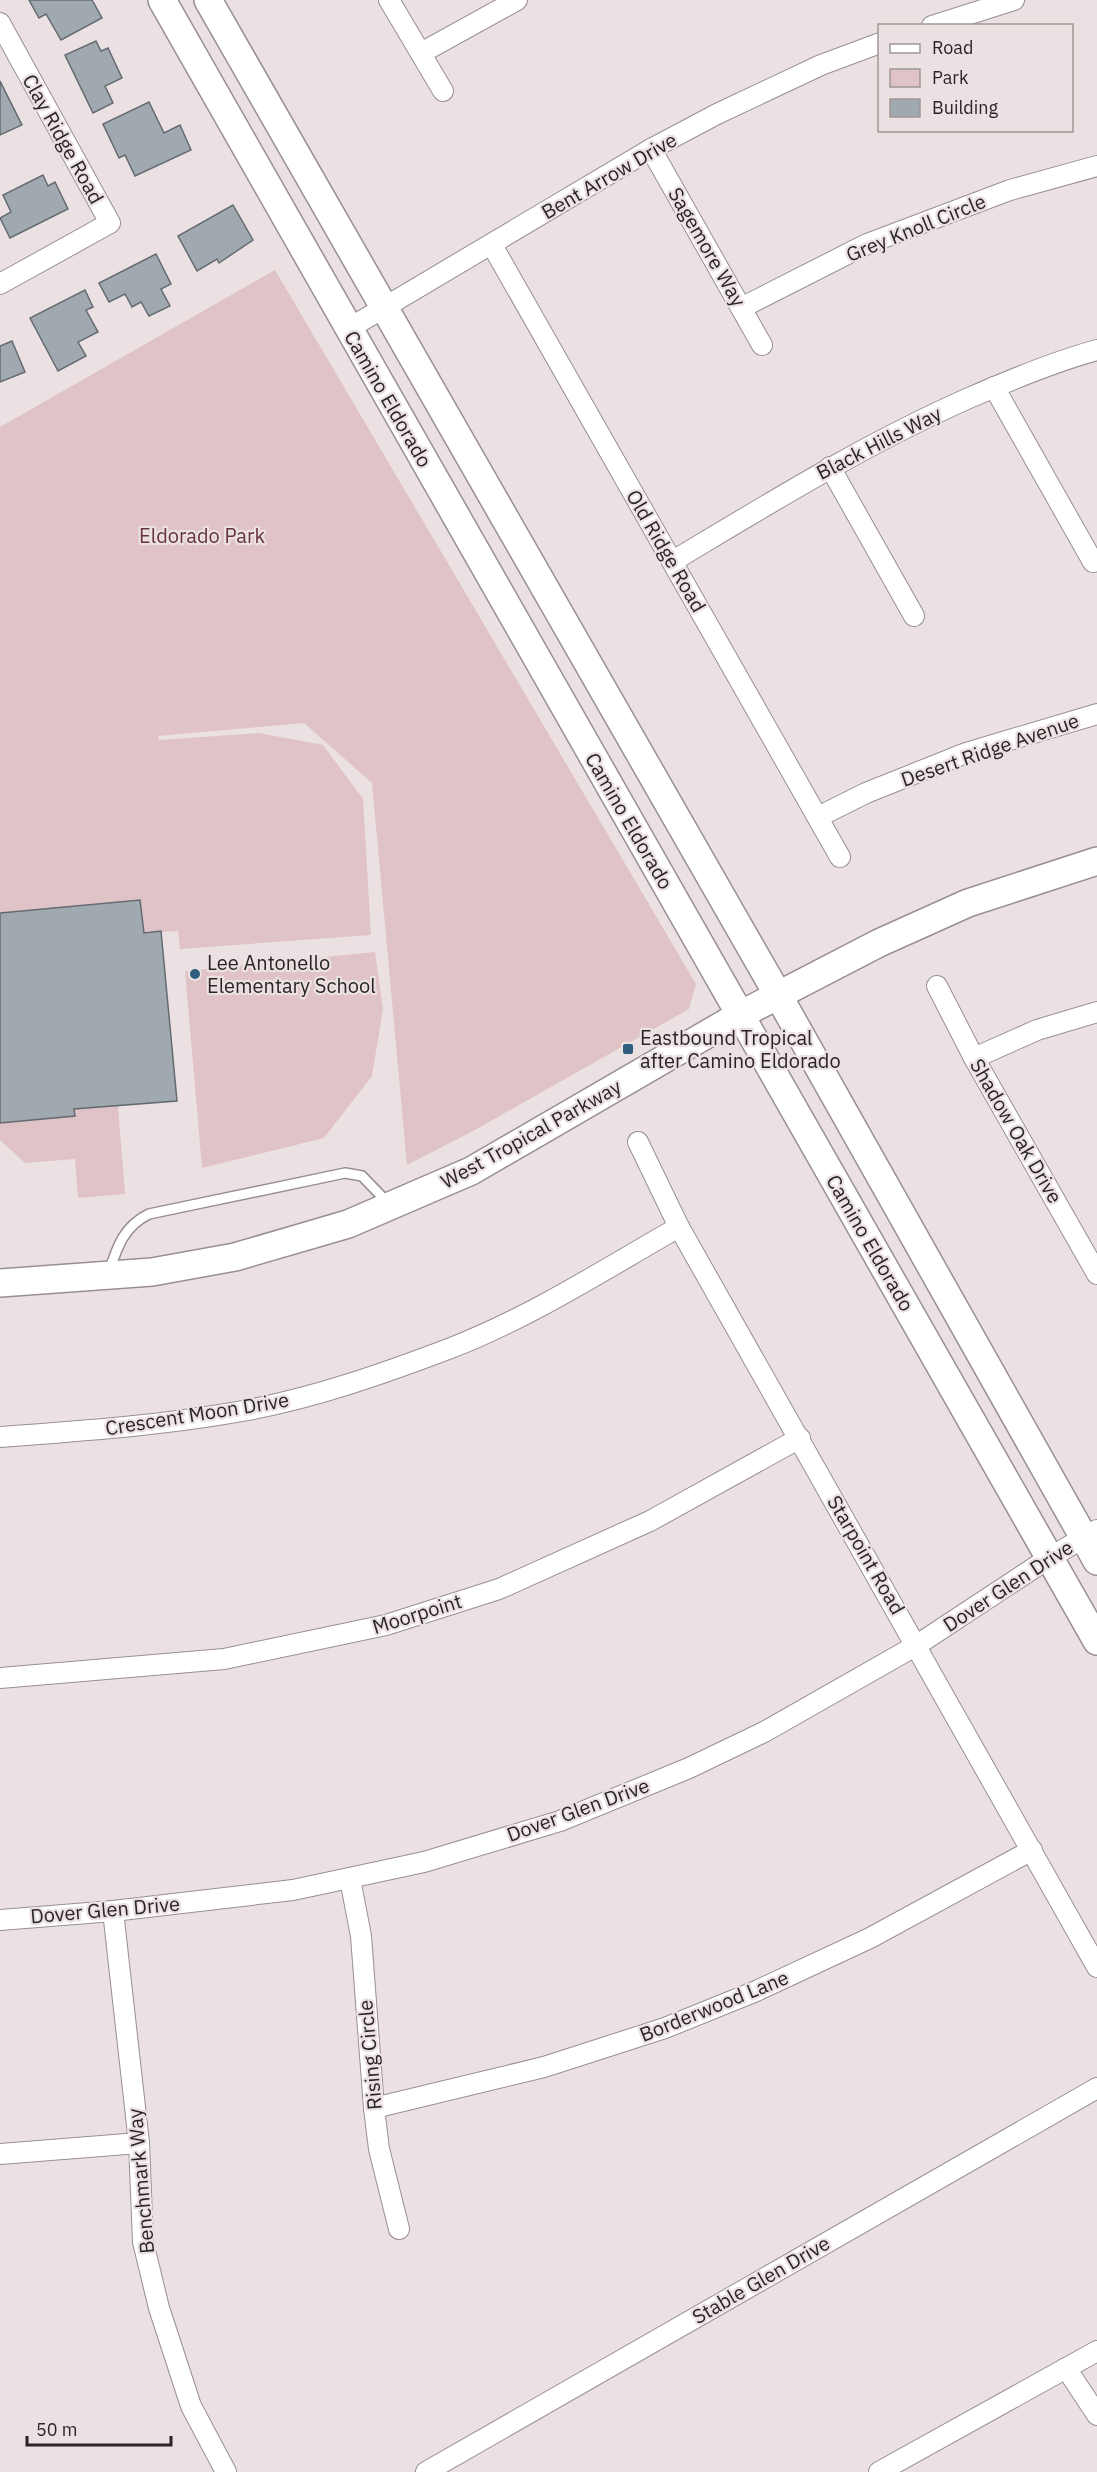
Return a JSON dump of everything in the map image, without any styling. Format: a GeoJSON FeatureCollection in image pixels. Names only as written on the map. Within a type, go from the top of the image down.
{"type":"FeatureCollection","features":[{"type":"Feature","properties":{"kind":"main road","name":"Camino Eldorado"},"geometry":{"type":"LineString","coordinates":[[162,0],[1097,1641]]}},
{"type":"Feature","properties":{"kind":"main road","name":"Camino Eldorado"},"geometry":{"type":"LineString","coordinates":[[208,0],[1090,1533],[1097,1561]]}},
{"type":"Feature","properties":{"kind":"main road","name":"West Tropical Parkway"},"geometry":{"type":"LineString","coordinates":[[0,1283],[152,1272],[235,1257],[348,1224],[471,1171],[740,1015],[879,943],[968,903],[1097,861]]}},
{"type":"Feature","properties":{"kind":"street"},"geometry":{"type":"LineString","coordinates":[[389,0],[443,91]]}},
{"type":"Feature","properties":{"kind":"street"},"geometry":{"type":"LineString","coordinates":[[421,53],[517,0]]}},
{"type":"Feature","properties":{"kind":"street"},"geometry":{"type":"LineString","coordinates":[[938,24],[1014,0]]}},
{"type":"Feature","properties":{"kind":"street","name":"Clay Ridge Road"},"geometry":{"type":"LineString","coordinates":[[0,23],[110,223],[0,284]]}},
{"type":"Feature","properties":{"kind":"street","name":"Bent Arrow Drive"},"geometry":{"type":"LineString","coordinates":[[348,329],[651,149],[717,114],[821,65],[878,43]]}},
{"type":"Feature","properties":{"kind":"street","name":"Sagemore Way"},"geometry":{"type":"LineString","coordinates":[[651,149],[762,345]]}},
{"type":"Feature","properties":{"kind":"street","name":"Grey Knoll Circle"},"geometry":{"type":"LineString","coordinates":[[741,308],[867,244],[1010,190],[1097,166]]}},
{"type":"Feature","properties":{"kind":"street","name":"Old Ridge Road"},"geometry":{"type":"LineString","coordinates":[[492,245],[840,857]]}},
{"type":"Feature","properties":{"kind":"street","name":"Black Hills Way"},"geometry":{"type":"LineString","coordinates":[[673,561],[830,467],[914,422],[994,387],[1072,357],[1097,350]]}},
{"type":"Feature","properties":{"kind":"street"},"geometry":{"type":"LineString","coordinates":[[994,387],[1093,562]]}},
{"type":"Feature","properties":{"kind":"street"},"geometry":{"type":"LineString","coordinates":[[830,467],[914,616]]}},
{"type":"Feature","properties":{"kind":"street","name":"Desert Ridge Avenue"},"geometry":{"type":"LineString","coordinates":[[818,817],[866,793],[966,753],[1097,714]]}},
{"type":"Feature","properties":{"kind":"street","name":"Shadow Oak Drive"},"geometry":{"type":"LineString","coordinates":[[937,986],[974,1058],[1097,1274]]}},
{"type":"Feature","properties":{"kind":"street"},"geometry":{"type":"LineString","coordinates":[[974,1058],[1037,1030],[1097,1012]]}},
{"type":"Feature","properties":{"kind":"street","name":"Starpoint Road"},"geometry":{"type":"LineString","coordinates":[[639,1142],[679,1227],[1097,1967]]}},
{"type":"Feature","properties":{"kind":"street","name":"Crescent Moon Drive"},"geometry":{"type":"LineString","coordinates":[[0,1437],[145,1425],[248,1410],[343,1386],[453,1347],[541,1306],[679,1227]]}},
{"type":"Feature","properties":{"kind":"street","name":"Moorpoint"},"geometry":{"type":"LineString","coordinates":[[0,1678],[224,1659],[386,1625],[499,1589],[650,1521],[800,1438]]}},
{"type":"Feature","properties":{"kind":"street","name":"Dover Glen Drive"},"geometry":{"type":"LineString","coordinates":[[0,1920],[112,1911],[293,1890],[424,1862],[560,1821],[689,1768],[764,1731],[917,1646],[1090,1533]]}},
{"type":"Feature","properties":{"kind":"street","name":"Borderwood Lane"},"geometry":{"type":"LineString","coordinates":[[374,2108],[543,2067],[676,2023],[754,1992],[870,1938],[1032,1850]]}},
{"type":"Feature","properties":{"kind":"street","name":"Rising Circle"},"geometry":{"type":"LineString","coordinates":[[350,1879],[361,1936],[374,2108],[380,2149],[399,2229]]}},
{"type":"Feature","properties":{"kind":"street","name":"Benchmark Way"},"geometry":{"type":"LineString","coordinates":[[112,1911],[139,2144],[142,2242],[159,2308],[191,2406],[226,2472]]}},
{"type":"Feature","properties":{"kind":"street","name":"Stable Glen Drive"},"geometry":{"type":"LineString","coordinates":[[426,2472],[1097,2088]]}},
{"type":"Feature","properties":{"kind":"street"},"geometry":{"type":"LineString","coordinates":[[0,2154],[139,2144]]}},
{"type":"Feature","properties":{"kind":"street"},"geometry":{"type":"LineString","coordinates":[[879,2472],[1097,2351]]}},
{"type":"Feature","properties":{"kind":"street"},"geometry":{"type":"LineString","coordinates":[[1066,2368],[1097,2415]]}},
{"type":"Feature","properties":{"kind":"lane"},"geometry":{"type":"LineString","coordinates":[[108,1275],[116,1249],[124,1234],[135,1222],[149,1214],[345,1173],[362,1176],[390,1206]]}},
{"type":"Feature","properties":{"kind":"green space","name":"Eldorado Park"},"geometry":{"type":"Polygon","coordinates":[[[275,270],[696,984],[689,1009],[473,1131],[407,1165],[372,783],[304,723],[158,736],[159,740],[259,733],[323,745],[363,799],[371,935],[180,949],[178,931],[144,933],[140,900],[0,913],[0,427],[275,270]]]}},
{"type":"Feature","properties":{"kind":"green space"},"geometry":{"type":"Polygon","coordinates":[[[375,952],[383,1009],[372,1076],[324,1138],[202,1168],[185,971],[375,952]]]}},
{"type":"Feature","properties":{"kind":"green space"},"geometry":{"type":"Polygon","coordinates":[[[118,1106],[125,1194],[78,1198],[75,1159],[25,1163],[0,1140],[0,1123],[75,1116],[74,1109],[118,1106]]]}},
{"type":"Feature","properties":{"kind":"building"},"geometry":{"type":"Polygon","coordinates":[[[29,0],[92,0],[102,18],[61,40],[46,14],[39,18],[29,0]]]}},
{"type":"Feature","properties":{"kind":"building"},"geometry":{"type":"Polygon","coordinates":[[[96,41],[101,51],[108,48],[122,78],[105,86],[113,103],[93,113],[65,55],[96,41]]]}},
{"type":"Feature","properties":{"kind":"building"},"geometry":{"type":"Polygon","coordinates":[[[0,81],[22,125],[0,135],[0,81]]]}},
{"type":"Feature","properties":{"kind":"building"},"geometry":{"type":"Polygon","coordinates":[[[149,102],[164,133],[180,125],[191,150],[135,176],[125,155],[119,158],[103,124],[149,102]]]}},
{"type":"Feature","properties":{"kind":"building"},"geometry":{"type":"Polygon","coordinates":[[[43,175],[48,186],[55,182],[68,209],[10,238],[0,218],[11,212],[3,195],[43,175]]]}},
{"type":"Feature","properties":{"kind":"building"},"geometry":{"type":"Polygon","coordinates":[[[233,205],[253,240],[219,263],[217,259],[197,271],[178,236],[233,205]]]}},
{"type":"Feature","properties":{"kind":"building"},"geometry":{"type":"Polygon","coordinates":[[[156,254],[171,284],[161,289],[170,306],[149,316],[141,302],[132,307],[125,294],[109,302],[99,283],[156,254]]]}},
{"type":"Feature","properties":{"kind":"building"},"geometry":{"type":"Polygon","coordinates":[[[85,290],[93,307],[86,310],[98,332],[78,342],[86,356],[58,371],[30,318],[85,290]]]}},
{"type":"Feature","properties":{"kind":"building"},"geometry":{"type":"Polygon","coordinates":[[[12,341],[25,372],[0,382],[0,346],[12,341]]]}},
{"type":"Feature","properties":{"kind":"building"},"geometry":{"type":"Polygon","coordinates":[[[140,900],[144,933],[161,931],[177,1101],[74,1109],[75,1116],[0,1123],[0,913],[140,900]]]}},
{"type":"Feature","properties":{"kind":"place","name":"Lee Antonello Elementary School"},"geometry":{"type":"Point","coordinates":[195,974]}},
{"type":"Feature","properties":{"kind":"place","name":"Eastbound Tropical after Camino Eldorado"},"geometry":{"type":"Point","coordinates":[628,1049]}}]}
